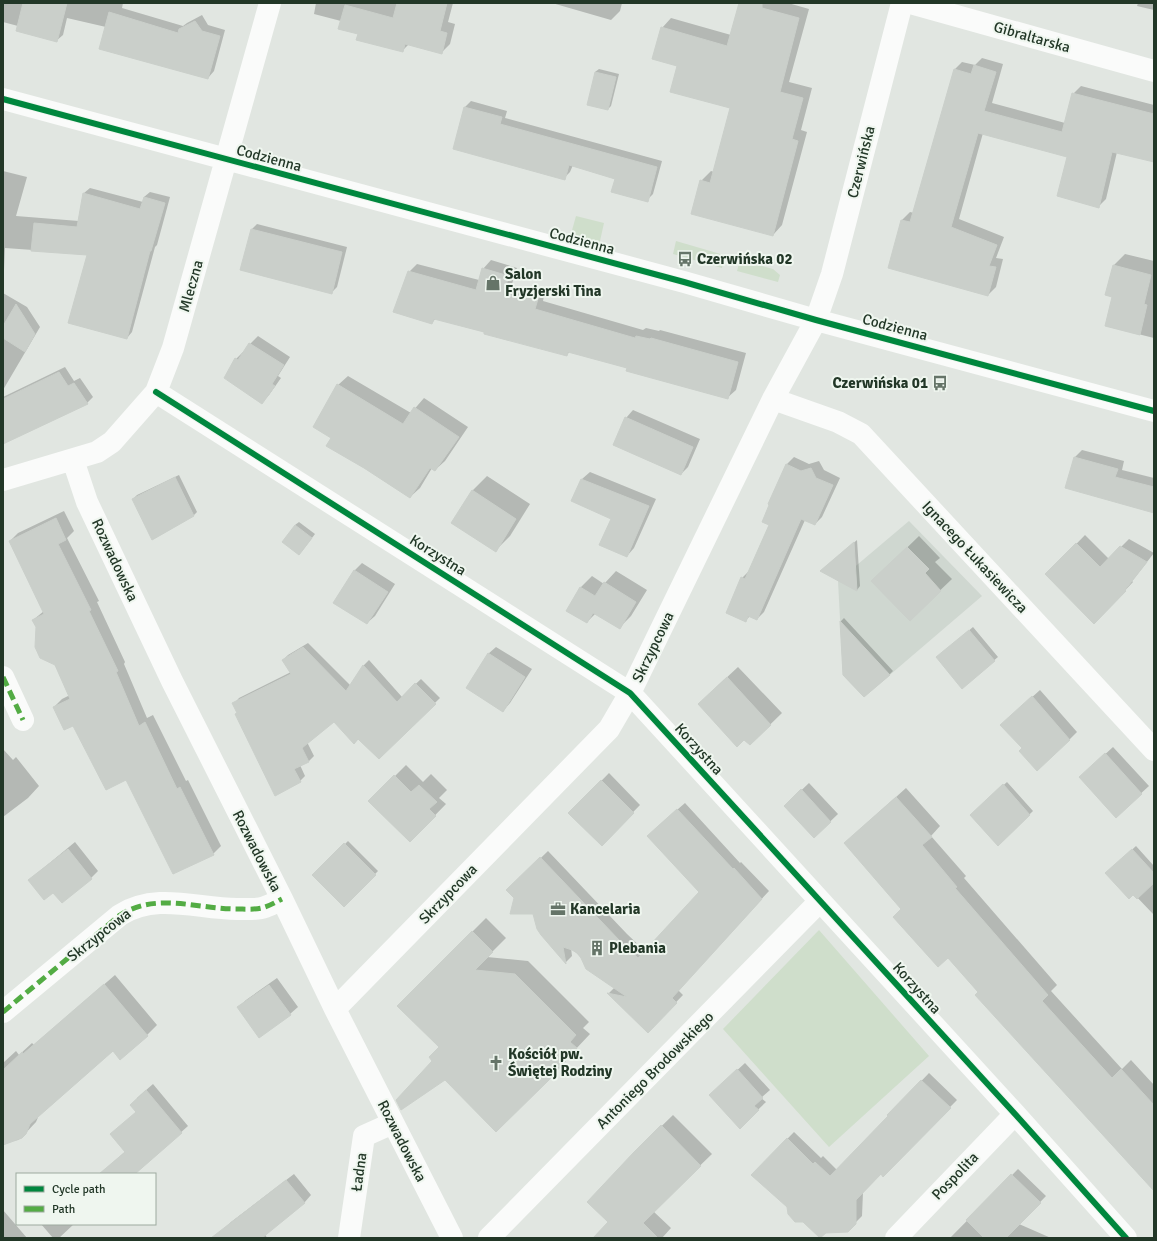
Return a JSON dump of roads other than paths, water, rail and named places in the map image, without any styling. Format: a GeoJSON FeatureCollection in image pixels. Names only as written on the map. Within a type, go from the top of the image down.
{"type":"FeatureCollection","features":[{"type":"Feature","properties":{"kind":"street","name":"Mleczna"},"geometry":{"type":"LineString","coordinates":[[3,480],[97,452],[112,442],[156,392],[173,348],[270,3]]}},
{"type":"Feature","properties":{"kind":"street","name":"Czerwińska"},"geometry":{"type":"LineString","coordinates":[[816,320],[832,274],[902,3]]}},
{"type":"Feature","properties":{"kind":"street","name":"Gibraltarska"},"geometry":{"type":"LineString","coordinates":[[910,3],[1154,71]]}},
{"type":"Feature","properties":{"kind":"street","name":"Codzienna"},"geometry":{"type":"LineString","coordinates":[[3,99],[684,282],[816,320],[1154,411]]}},
{"type":"Feature","properties":{"kind":"street","name":"Skrzypcowa"},"geometry":{"type":"LineString","coordinates":[[335,1010],[609,729],[630,693],[773,399],[816,320]]}},
{"type":"Feature","properties":{"kind":"street","name":"Korzystna"},"geometry":{"type":"LineString","coordinates":[[156,392],[630,693],[1015,1114],[1126,1238]]}},
{"type":"Feature","properties":{"kind":"street","name":"Ignacego Łukasiewicza"},"geometry":{"type":"LineString","coordinates":[[773,399],[838,422],[861,434],[1154,750]]}},
{"type":"Feature","properties":{"kind":"street","name":"Rozwadowska"},"geometry":{"type":"LineString","coordinates":[[73,460],[87,502],[162,660],[282,899],[335,1010],[452,1238]]}},
{"type":"Feature","properties":{"kind":"street"},"geometry":{"type":"LineString","coordinates":[[3,677],[23,720]]}},
{"type":"Feature","properties":{"kind":"street","name":"Skrzypcowa"},"geometry":{"type":"LineString","coordinates":[[3,1012],[120,915],[131,908],[155,902],[172,902],[211,907],[245,909],[264,908],[282,899]]}},
{"type":"Feature","properties":{"kind":"street","name":"Antoniego Brodowskiego"},"geometry":{"type":"LineString","coordinates":[[489,1238],[820,901]]}},
{"type":"Feature","properties":{"kind":"street","name":"Pospolita"},"geometry":{"type":"LineString","coordinates":[[896,1238],[1015,1114]]}},
{"type":"Feature","properties":{"kind":"street","name":"Ładna"},"geometry":{"type":"LineString","coordinates":[[349,1238],[364,1136],[393,1123]]}},
{"type":"Feature","properties":{"kind":"place","name":"Czerwińska 02"},"geometry":{"type":"Point","coordinates":[685,259]}},
{"type":"Feature","properties":{"kind":"place","name":"Salon Fryzjerski Tina"},"geometry":{"type":"Point","coordinates":[493,283]}},
{"type":"Feature","properties":{"kind":"place","name":"Czerwińska 01"},"geometry":{"type":"Point","coordinates":[940,383]}},
{"type":"Feature","properties":{"kind":"place","name":"Kancelaria"},"geometry":{"type":"Point","coordinates":[558,909]}},
{"type":"Feature","properties":{"kind":"place","name":"Plebania"},"geometry":{"type":"Point","coordinates":[597,948]}},
{"type":"Feature","properties":{"kind":"place","name":"Kościół pw. Świętej Rodziny"},"geometry":{"type":"Point","coordinates":[496,1063]}}]}
